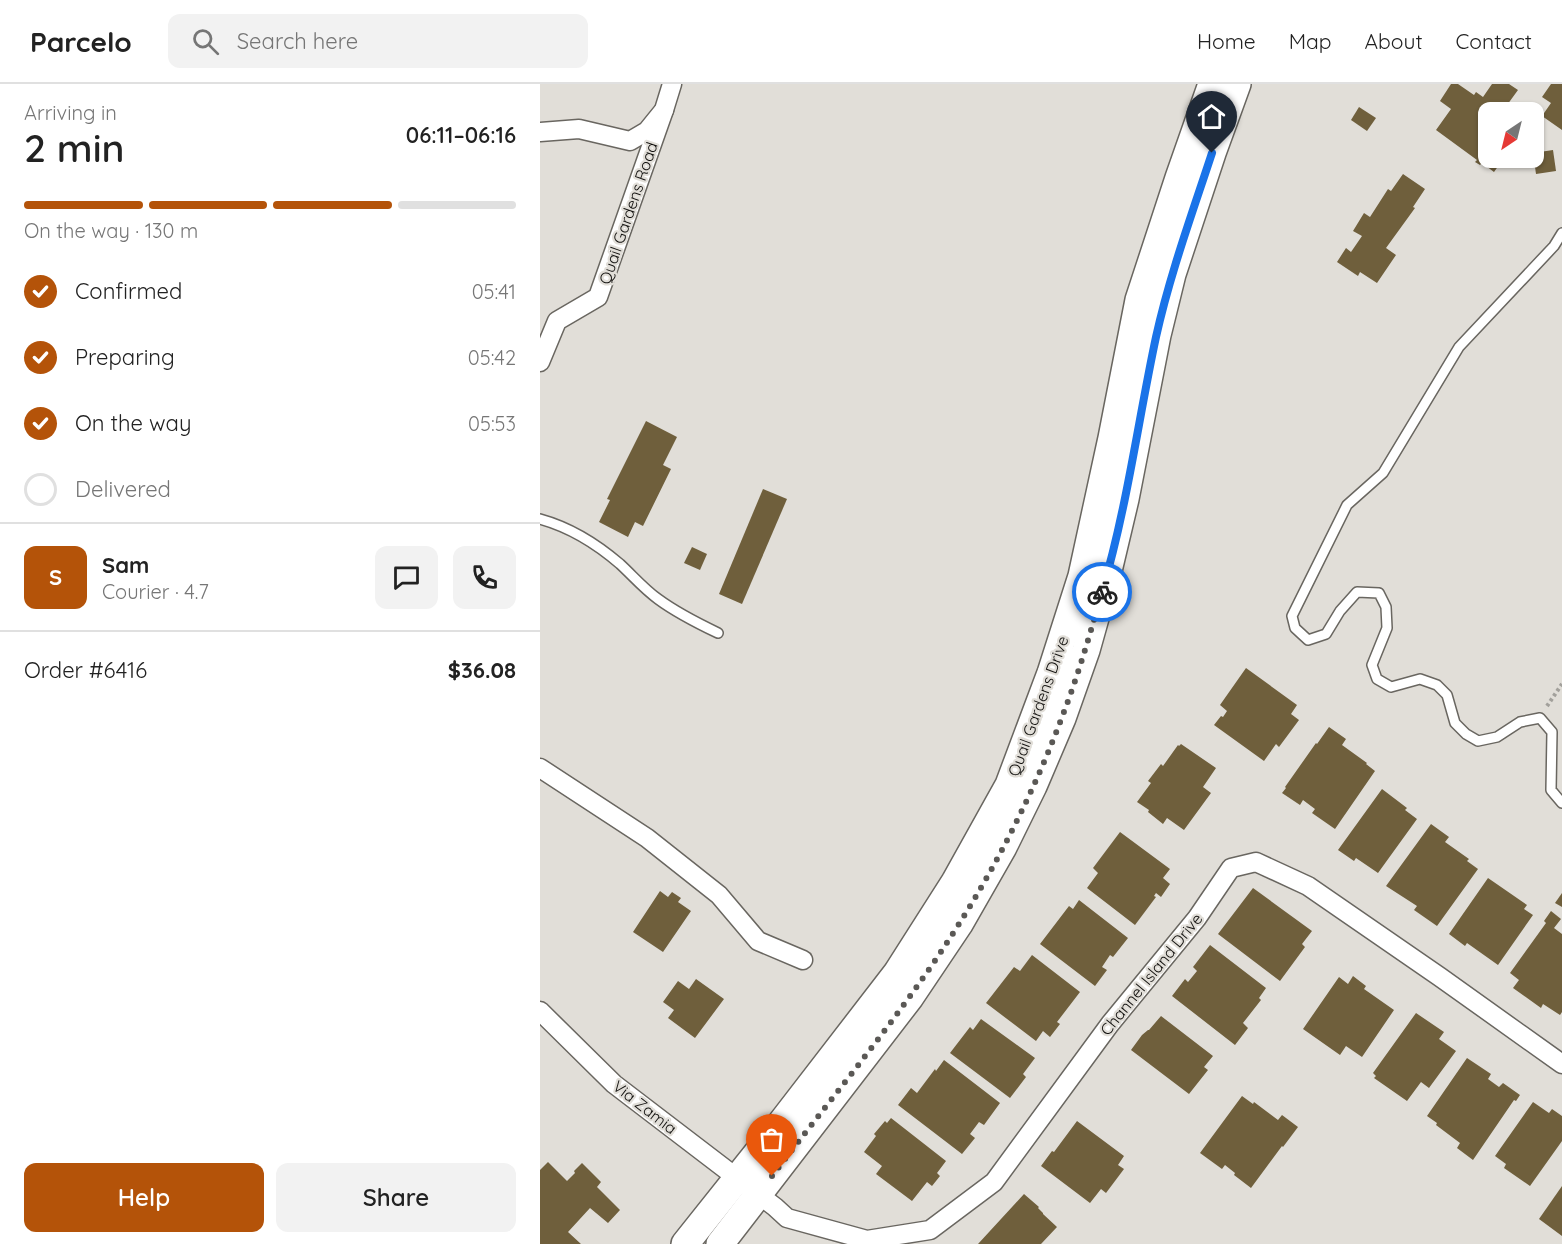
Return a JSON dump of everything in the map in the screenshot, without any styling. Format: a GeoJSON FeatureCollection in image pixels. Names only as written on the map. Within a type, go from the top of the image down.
{"type":"FeatureCollection","features":[{"type":"Feature","properties":{"kind":"main road","name":"Quail Gardens Drive"},"geometry":{"type":"LineString","coordinates":[[720,1244],[779,1126],[897,973],[956,882],[1009,785],[1051,673],[1083,576],[1139,300],[1212,84]]}},
{"type":"Feature","properties":{"kind":"main road","name":"Quail Gardens Drive"},"geometry":{"type":"LineString","coordinates":[[685,1244],[747,1186],[910,997],[959,924],[1003,847],[1033,786],[1062,718],[1086,650],[1125,499],[1157,335],[1172,274],[1237,84]]}},
{"type":"Feature","properties":{"kind":"street","name":"Quail Gardens Road"},"geometry":{"type":"LineString","coordinates":[[540,362],[557,321],[598,297],[672,84]]}},
{"type":"Feature","properties":{"kind":"street","name":"Quail Gardens Road"},"geometry":{"type":"LineString","coordinates":[[540,132],[579,129],[630,141],[647,131],[664,110]]}},
{"type":"Feature","properties":{"kind":"street"},"geometry":{"type":"LineString","coordinates":[[540,768],[648,838],[719,895],[758,941],[803,960]]}},
{"type":"Feature","properties":{"kind":"street","name":"Channel Island Drive"},"geometry":{"type":"LineString","coordinates":[[747,1186],[788,1218],[867,1240],[930,1230],[994,1182],[1110,1024],[1197,918],[1231,868],[1256,862],[1308,886],[1562,1064]]}},
{"type":"Feature","properties":{"kind":"street","name":"Via Zamia"},"geometry":{"type":"LineString","coordinates":[[540,1011],[614,1084],[747,1186]]}},
{"type":"Feature","properties":{"kind":"lane"},"geometry":{"type":"LineString","coordinates":[[1562,233],[1554,246],[1459,347],[1383,473],[1347,505],[1292,616],[1295,628],[1308,640],[1326,634],[1340,610],[1357,592],[1379,593],[1386,607],[1387,628],[1372,666],[1377,679],[1391,687],[1420,679],[1437,685],[1447,695],[1455,723],[1466,734],[1478,741],[1497,737],[1520,722],[1539,718],[1552,732],[1551,790],[1562,803]]}},
{"type":"Feature","properties":{"kind":"lane"},"geometry":{"type":"LineString","coordinates":[[540,519],[569,530],[594,545],[656,597],[686,618],[718,633]]}},
{"type":"Feature","properties":{"kind":"path"},"geometry":{"type":"LineString","coordinates":[[1539,718],[1562,684]]}},
{"type":"Feature","properties":{"kind":"building"},"geometry":{"type":"Polygon","coordinates":[[[1451,84],[1458,84],[1474,95],[1476,92],[1483,97],[1492,84],[1509,84],[1518,90],[1509,102],[1478,102],[1478,164],[1475,162],[1477,160],[1436,130],[1451,109],[1440,101],[1451,84]]]}},
{"type":"Feature","properties":{"kind":"building"},"geometry":{"type":"Polygon","coordinates":[[[1551,84],[1562,84],[1562,130],[1544,117],[1544,113],[1551,103],[1542,97],[1551,84]]]}},
{"type":"Feature","properties":{"kind":"building"},"geometry":{"type":"Polygon","coordinates":[[[1359,107],[1376,118],[1367,131],[1351,120],[1359,107]]]}},
{"type":"Feature","properties":{"kind":"building"},"geometry":{"type":"Polygon","coordinates":[[[1553,150],[1556,171],[1536,174],[1535,168],[1544,168],[1544,151],[1553,150]]]}},
{"type":"Feature","properties":{"kind":"building"},"geometry":{"type":"Polygon","coordinates":[[[1403,174],[1425,189],[1413,207],[1415,208],[1386,248],[1396,255],[1377,283],[1360,272],[1358,276],[1337,262],[1346,248],[1351,252],[1362,236],[1353,231],[1364,213],[1370,217],[1388,189],[1391,191],[1403,174]]]}},
{"type":"Feature","properties":{"kind":"building"},"geometry":{"type":"Polygon","coordinates":[[[646,421],[677,437],[663,465],[671,469],[643,526],[635,522],[628,537],[599,522],[610,500],[607,499],[646,421]]]}},
{"type":"Feature","properties":{"kind":"building"},"geometry":{"type":"Polygon","coordinates":[[[763,489],[787,499],[742,604],[719,594],[763,489]]]}},
{"type":"Feature","properties":{"kind":"building"},"geometry":{"type":"Polygon","coordinates":[[[692,547],[707,554],[700,570],[684,563],[692,547]]]}},
{"type":"Feature","properties":{"kind":"building"},"geometry":{"type":"Polygon","coordinates":[[[1246,668],[1297,705],[1291,714],[1299,720],[1279,747],[1276,744],[1264,761],[1214,725],[1227,711],[1220,705],[1246,668]]]}},
{"type":"Feature","properties":{"kind":"building"},"geometry":{"type":"Polygon","coordinates":[[[1329,727],[1346,739],[1342,745],[1375,771],[1335,829],[1312,813],[1315,809],[1303,800],[1300,805],[1282,793],[1329,727]]]}},
{"type":"Feature","properties":{"kind":"building"},"geometry":{"type":"Polygon","coordinates":[[[1181,744],[1216,768],[1203,787],[1211,793],[1184,830],[1167,818],[1163,824],[1137,802],[1151,783],[1148,781],[1181,744]]]}},
{"type":"Feature","properties":{"kind":"building"},"geometry":{"type":"Polygon","coordinates":[[[1382,789],[1407,808],[1405,810],[1417,819],[1378,873],[1356,858],[1354,861],[1338,850],[1382,789]]]}},
{"type":"Feature","properties":{"kind":"building"},"geometry":{"type":"Polygon","coordinates":[[[1431,824],[1449,837],[1445,842],[1469,859],[1467,861],[1478,869],[1437,926],[1414,910],[1417,906],[1386,886],[1431,824]]]}},
{"type":"Feature","properties":{"kind":"building"},"geometry":{"type":"Polygon","coordinates":[[[1120,832],[1170,869],[1163,878],[1170,884],[1161,897],[1156,893],[1154,896],[1156,897],[1135,925],[1087,888],[1098,873],[1093,868],[1120,832]]]}},
{"type":"Feature","properties":{"kind":"building"},"geometry":{"type":"Polygon","coordinates":[[[1488,878],[1527,905],[1524,909],[1533,915],[1498,965],[1467,943],[1465,946],[1449,934],[1488,878]]]}},
{"type":"Feature","properties":{"kind":"building"},"geometry":{"type":"Polygon","coordinates":[[[1253,888],[1312,931],[1302,944],[1305,947],[1280,981],[1218,934],[1253,888]]]}},
{"type":"Feature","properties":{"kind":"building"},"geometry":{"type":"Polygon","coordinates":[[[660,891],[668,897],[672,892],[681,898],[678,902],[691,911],[663,952],[633,932],[660,891]]]}},
{"type":"Feature","properties":{"kind":"building"},"geometry":{"type":"Polygon","coordinates":[[[1562,893],[1562,907],[1555,903],[1562,893]]]}},
{"type":"Feature","properties":{"kind":"building"},"geometry":{"type":"Polygon","coordinates":[[[1079,900],[1128,938],[1113,957],[1110,955],[1102,967],[1107,970],[1095,986],[1040,944],[1069,906],[1073,909],[1079,900]]]}},
{"type":"Feature","properties":{"kind":"building"},"geometry":{"type":"Polygon","coordinates":[[[1551,911],[1561,919],[1554,928],[1562,934],[1562,1012],[1560,1015],[1543,1004],[1541,1008],[1513,988],[1519,980],[1510,973],[1546,923],[1544,921],[1551,911]]]}},
{"type":"Feature","properties":{"kind":"building"},"geometry":{"type":"Polygon","coordinates":[[[1210,945],[1266,988],[1259,998],[1261,1000],[1243,1023],[1248,1028],[1235,1045],[1172,996],[1185,979],[1188,982],[1197,971],[1193,967],[1210,945]]]}},
{"type":"Feature","properties":{"kind":"building"},"geometry":{"type":"Polygon","coordinates":[[[1032,955],[1080,992],[1057,1022],[1060,1024],[1050,1037],[1043,1031],[1036,1041],[986,1003],[1014,967],[1020,971],[1032,955]]]}},
{"type":"Feature","properties":{"kind":"building"},"geometry":{"type":"Polygon","coordinates":[[[1353,976],[1366,986],[1364,989],[1394,1010],[1362,1057],[1346,1046],[1340,1055],[1303,1029],[1339,977],[1348,984],[1353,976]]]}},
{"type":"Feature","properties":{"kind":"building"},"geometry":{"type":"Polygon","coordinates":[[[696,979],[724,999],[695,1038],[668,1018],[674,1010],[663,1002],[678,981],[689,989],[696,979]]]}},
{"type":"Feature","properties":{"kind":"building"},"geometry":{"type":"Polygon","coordinates":[[[1416,1013],[1444,1032],[1439,1039],[1456,1051],[1429,1088],[1421,1082],[1407,1101],[1374,1078],[1376,1076],[1373,1073],[1416,1013]]]}},
{"type":"Feature","properties":{"kind":"building"},"geometry":{"type":"Polygon","coordinates":[[[1161,1016],[1213,1056],[1204,1067],[1208,1070],[1189,1094],[1131,1050],[1161,1016]]]}},
{"type":"Feature","properties":{"kind":"building"},"geometry":{"type":"Polygon","coordinates":[[[981,1019],[1035,1058],[1023,1074],[1026,1077],[1010,1098],[950,1053],[970,1027],[973,1030],[981,1019]]]}},
{"type":"Feature","properties":{"kind":"building"},"geometry":{"type":"Polygon","coordinates":[[[1467,1058],[1491,1074],[1488,1079],[1499,1087],[1503,1083],[1520,1095],[1516,1101],[1514,1100],[1473,1160],[1457,1148],[1460,1143],[1427,1116],[1467,1058]]]}},
{"type":"Feature","properties":{"kind":"building"},"geometry":{"type":"Polygon","coordinates":[[[944,1060],[1000,1103],[984,1125],[979,1122],[970,1134],[975,1138],[962,1154],[898,1105],[911,1088],[917,1093],[944,1060]]]}},
{"type":"Feature","properties":{"kind":"building"},"geometry":{"type":"Polygon","coordinates":[[[1242,1096],[1278,1120],[1282,1115],[1298,1127],[1251,1188],[1225,1165],[1222,1169],[1200,1153],[1242,1096]]]}},
{"type":"Feature","properties":{"kind":"building"},"geometry":{"type":"Polygon","coordinates":[[[1533,1102],[1549,1113],[1552,1109],[1562,1116],[1562,1141],[1530,1186],[1504,1168],[1506,1164],[1495,1156],[1533,1102]]]}},
{"type":"Feature","properties":{"kind":"building"},"geometry":{"type":"Polygon","coordinates":[[[891,1118],[946,1161],[937,1173],[940,1176],[932,1186],[927,1182],[912,1201],[876,1174],[882,1166],[864,1152],[876,1136],[874,1134],[885,1121],[887,1123],[891,1118]]]}},
{"type":"Feature","properties":{"kind":"building"},"geometry":{"type":"Polygon","coordinates":[[[1077,1121],[1124,1156],[1118,1165],[1124,1169],[1106,1193],[1101,1189],[1090,1203],[1041,1166],[1077,1121]]]}},
{"type":"Feature","properties":{"kind":"building"},"geometry":{"type":"Polygon","coordinates":[[[548,1162],[567,1181],[582,1163],[601,1182],[597,1187],[620,1210],[608,1223],[590,1208],[568,1232],[581,1244],[540,1244],[540,1170],[548,1162]]]}},
{"type":"Feature","properties":{"kind":"building"},"geometry":{"type":"Polygon","coordinates":[[[1562,1186],[1562,1236],[1539,1219],[1562,1186]]]}},
{"type":"Feature","properties":{"kind":"building"},"geometry":{"type":"Polygon","coordinates":[[[1024,1194],[1057,1227],[1041,1244],[978,1244],[1024,1194]]]}},
{"type":"Feature","properties":{"kind":"way so far"},"geometry":{"type":"LineString","coordinates":[[772,1176],[910,997],[959,924],[1003,847],[1033,786],[1062,718],[1086,650],[1102,592]]}},
{"type":"Feature","properties":{"kind":"route"},"geometry":{"type":"LineString","coordinates":[[1102,592],[1125,499],[1157,335],[1172,274],[1212,153]]}}]}
